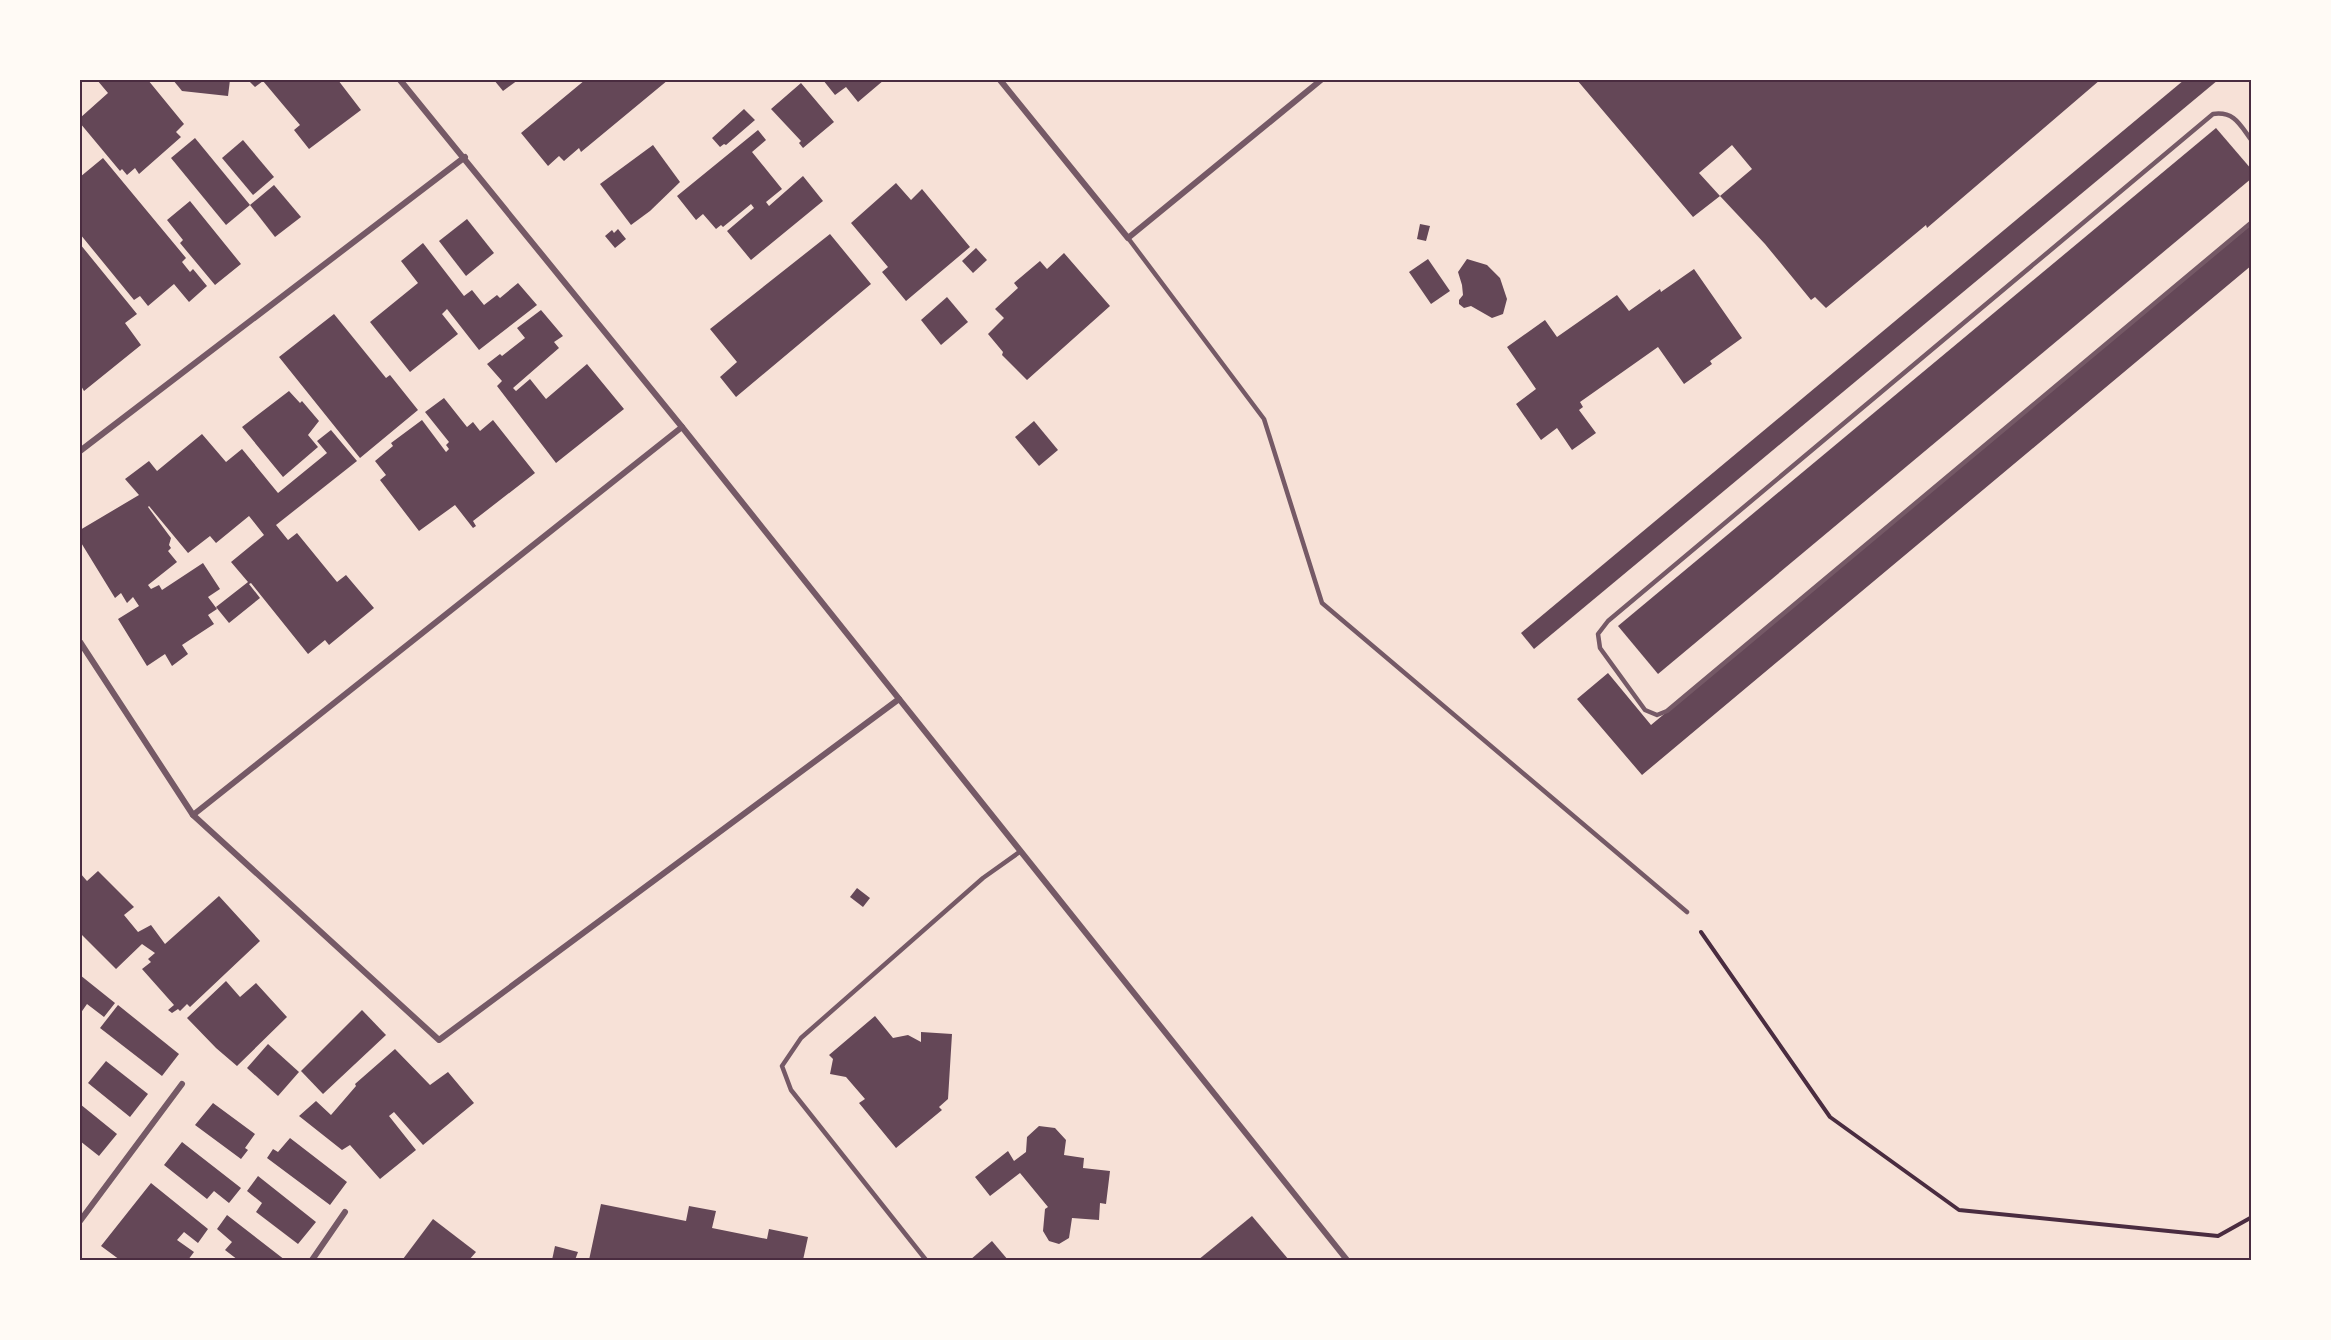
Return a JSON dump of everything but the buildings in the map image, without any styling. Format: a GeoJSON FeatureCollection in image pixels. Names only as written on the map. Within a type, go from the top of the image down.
{"type":"FeatureCollection","features":[{"type":"Feature","properties":{"kind":"street"},"geometry":{"type":"LineString","coordinates":[[400,80],[465,157],[682,427],[1347,1260]]}},
{"type":"Feature","properties":{"kind":"street"},"geometry":{"type":"LineString","coordinates":[[999,80],[1128,238],[1321,80]]}},
{"type":"Feature","properties":{"kind":"street"},"geometry":{"type":"LineString","coordinates":[[80,451],[465,157]]}},
{"type":"Feature","properties":{"kind":"street"},"geometry":{"type":"LineString","coordinates":[[193,815],[682,427]]}},
{"type":"Feature","properties":{"kind":"street"},"geometry":{"type":"LineString","coordinates":[[80,642],[193,815],[439,1040],[899,699]]}},
{"type":"Feature","properties":{"kind":"street"},"geometry":{"type":"LineString","coordinates":[[80,1221],[182,1084]]}},
{"type":"Feature","properties":{"kind":"street"},"geometry":{"type":"LineString","coordinates":[[312,1260],[345,1212]]}},
{"type":"Feature","properties":{"kind":"lane"},"geometry":{"type":"LineString","coordinates":[[2252,141],[2235,118],[2224,112],[2213,114],[1608,621],[1598,634],[1600,648],[1645,710],[1657,715],[1667,711],[2252,222]]}},
{"type":"Feature","properties":{"kind":"lane"},"geometry":{"type":"LineString","coordinates":[[1128,238],[1264,419],[1322,603],[1687,912]]}},
{"type":"Feature","properties":{"kind":"lane"},"geometry":{"type":"LineString","coordinates":[[926,1260],[791,1090],[782,1066],[801,1038],[983,878],[1021,851]]}},
{"type":"Feature","properties":{"kind":"path"},"geometry":{"type":"LineString","coordinates":[[1687,912],[1830,1117],[1959,1210],[2218,1236],[2252,1217]]}}]}
